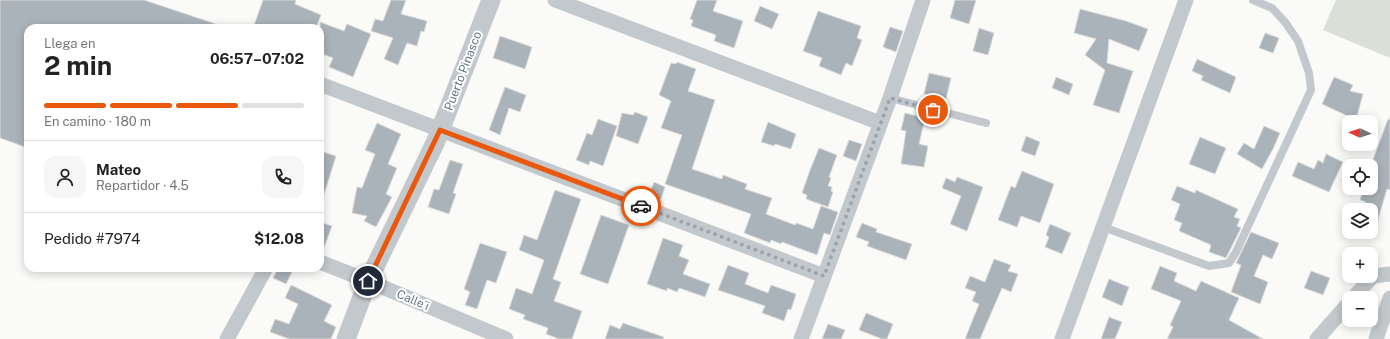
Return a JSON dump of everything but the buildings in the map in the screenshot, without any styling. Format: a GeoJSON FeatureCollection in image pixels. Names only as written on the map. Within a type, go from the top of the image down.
{"type":"FeatureCollection","features":[{"type":"Feature","properties":{"kind":"street","name":"Puerto Pinasco"},"geometry":{"type":"LineString","coordinates":[[346,339],[368,281],[440,130],[491,0]]}},
{"type":"Feature","properties":{"kind":"street"},"geometry":{"type":"LineString","coordinates":[[555,0],[880,123]]}},
{"type":"Feature","properties":{"kind":"street"},"geometry":{"type":"LineString","coordinates":[[801,339],[890,98],[923,0]]}},
{"type":"Feature","properties":{"kind":"street"},"geometry":{"type":"LineString","coordinates":[[1062,339],[1186,0]]}},
{"type":"Feature","properties":{"kind":"street"},"geometry":{"type":"LineString","coordinates":[[324,86],[824,276]]}},
{"type":"Feature","properties":{"kind":"street","name":"Calle´i"},"geometry":{"type":"LineString","coordinates":[[324,264],[506,339]]}},
{"type":"Feature","properties":{"kind":"street"},"geometry":{"type":"LineString","coordinates":[[227,339],[264,272]]}},
{"type":"Feature","properties":{"kind":"street"},"geometry":{"type":"LineString","coordinates":[[1359,291],[1373,276],[1390,274]]}},
{"type":"Feature","properties":{"kind":"street"},"geometry":{"type":"LineString","coordinates":[[1376,339],[1390,298]]}},
{"type":"Feature","properties":{"kind":"street"},"geometry":{"type":"LineString","coordinates":[[1317,339],[1342,311]]}},
{"type":"Feature","properties":{"kind":"lane"},"geometry":{"type":"LineString","coordinates":[[1103,228],[1209,266],[1229,263],[1236,252],[1311,90],[1309,73],[1298,41],[1285,22],[1272,8],[1253,0]]}},
{"type":"Feature","properties":{"kind":"lane"},"geometry":{"type":"LineString","coordinates":[[890,98],[986,123]]}},
{"type":"Feature","properties":{"kind":"shaded area"},"geometry":{"type":"Polygon","coordinates":[[[1336,0],[1390,0],[1390,58],[1323,30],[1336,0]]]}},
{"type":"Feature","properties":{"kind":"way so far"},"geometry":{"type":"LineString","coordinates":[[641,206],[824,276],[890,98],[933,110]]}},
{"type":"Feature","properties":{"kind":"route"},"geometry":{"type":"LineString","coordinates":[[368,281],[440,130],[641,206]]}}]}
